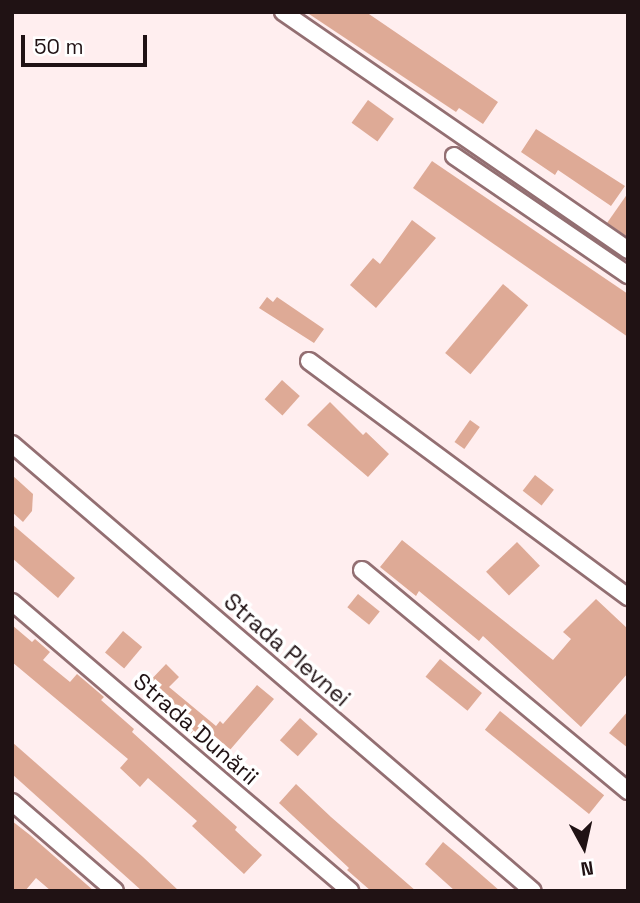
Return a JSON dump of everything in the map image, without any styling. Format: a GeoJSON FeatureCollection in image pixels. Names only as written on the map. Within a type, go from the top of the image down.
{"type":"FeatureCollection","features":[{"type":"Feature","properties":{"kind":"street"},"geometry":{"type":"LineString","coordinates":[[283,12],[628,250]]}},
{"type":"Feature","properties":{"kind":"street"},"geometry":{"type":"LineString","coordinates":[[454,156],[628,275]]}},
{"type":"Feature","properties":{"kind":"street"},"geometry":{"type":"LineString","coordinates":[[309,361],[628,597]]}},
{"type":"Feature","properties":{"kind":"street","name":"Strada Plevnei"},"geometry":{"type":"LineString","coordinates":[[12,444],[533,891]]}},
{"type":"Feature","properties":{"kind":"street"},"geometry":{"type":"LineString","coordinates":[[362,570],[628,791]]}},
{"type":"Feature","properties":{"kind":"street","name":"Strada Dunării"},"geometry":{"type":"LineString","coordinates":[[12,602],[349,891]]}},
{"type":"Feature","properties":{"kind":"street"},"geometry":{"type":"LineString","coordinates":[[12,802],[115,891]]}},
{"type":"Feature","properties":{"kind":"building"},"geometry":{"type":"Polygon","coordinates":[[[306,12],[366,12],[498,102],[483,124],[459,108],[456,112],[306,12]]]}},
{"type":"Feature","properties":{"kind":"building"},"geometry":{"type":"Polygon","coordinates":[[[368,100],[394,119],[377,141],[352,123],[368,100]]]}},
{"type":"Feature","properties":{"kind":"building"},"geometry":{"type":"Polygon","coordinates":[[[536,129],[625,186],[611,206],[558,170],[555,175],[521,152],[536,129]]]}},
{"type":"Feature","properties":{"kind":"building"},"geometry":{"type":"Polygon","coordinates":[[[432,161],[628,294],[628,337],[413,188],[432,161]]]}},
{"type":"Feature","properties":{"kind":"building"},"geometry":{"type":"Polygon","coordinates":[[[628,193],[628,237],[607,223],[628,193]]]}},
{"type":"Feature","properties":{"kind":"building"},"geometry":{"type":"Polygon","coordinates":[[[412,220],[436,238],[376,308],[350,285],[373,258],[380,264],[412,220]]]}},
{"type":"Feature","properties":{"kind":"building"},"geometry":{"type":"Polygon","coordinates":[[[503,284],[528,305],[470,374],[445,353],[503,284]]]}},
{"type":"Feature","properties":{"kind":"building"},"geometry":{"type":"Polygon","coordinates":[[[267,297],[273,302],[277,297],[324,329],[314,343],[259,308],[267,297]]]}},
{"type":"Feature","properties":{"kind":"building"},"geometry":{"type":"Polygon","coordinates":[[[282,380],[300,396],[282,415],[265,399],[282,380]]]}},
{"type":"Feature","properties":{"kind":"building"},"geometry":{"type":"Polygon","coordinates":[[[330,402],[363,435],[366,432],[389,454],[368,477],[307,425],[330,402]]]}},
{"type":"Feature","properties":{"kind":"building"},"geometry":{"type":"Polygon","coordinates":[[[470,420],[480,427],[464,449],[455,442],[470,420]]]}},
{"type":"Feature","properties":{"kind":"building"},"geometry":{"type":"Polygon","coordinates":[[[12,475],[33,494],[32,511],[23,522],[12,512],[12,475]]]}},
{"type":"Feature","properties":{"kind":"building"},"geometry":{"type":"Polygon","coordinates":[[[535,475],[554,490],[542,506],[523,491],[535,475]]]}},
{"type":"Feature","properties":{"kind":"building"},"geometry":{"type":"Polygon","coordinates":[[[12,524],[75,578],[58,598],[12,558],[12,524]]]}},
{"type":"Feature","properties":{"kind":"building"},"geometry":{"type":"Polygon","coordinates":[[[402,540],[553,660],[571,639],[563,632],[596,599],[628,629],[628,673],[581,727],[483,636],[479,641],[419,591],[416,596],[380,567],[402,540]]]}},
{"type":"Feature","properties":{"kind":"building"},"geometry":{"type":"Polygon","coordinates":[[[517,542],[540,566],[509,596],[486,572],[517,542]]]}},
{"type":"Feature","properties":{"kind":"building"},"geometry":{"type":"Polygon","coordinates":[[[358,594],[380,612],[369,625],[347,607],[358,594]]]}},
{"type":"Feature","properties":{"kind":"building"},"geometry":{"type":"Polygon","coordinates":[[[12,625],[32,642],[35,639],[50,652],[43,660],[70,682],[77,674],[104,697],[101,700],[134,729],[132,732],[237,827],[235,830],[262,855],[244,874],[192,826],[197,821],[148,778],[140,787],[120,768],[128,759],[12,662],[12,625]]]}},
{"type":"Feature","properties":{"kind":"building"},"geometry":{"type":"Polygon","coordinates":[[[123,631],[142,647],[124,669],[105,652],[123,631]]]}},
{"type":"Feature","properties":{"kind":"building"},"geometry":{"type":"Polygon","coordinates":[[[440,659],[482,693],[467,711],[426,677],[440,659]]]}},
{"type":"Feature","properties":{"kind":"building"},"geometry":{"type":"Polygon","coordinates":[[[166,664],[179,677],[169,687],[216,726],[220,721],[223,724],[257,685],[274,699],[223,758],[164,713],[169,707],[146,685],[166,664]]]}},
{"type":"Feature","properties":{"kind":"building"},"geometry":{"type":"Polygon","coordinates":[[[500,711],[604,795],[589,814],[485,730],[500,711]]]}},
{"type":"Feature","properties":{"kind":"building"},"geometry":{"type":"Polygon","coordinates":[[[628,711],[628,748],[609,733],[628,711]]]}},
{"type":"Feature","properties":{"kind":"building"},"geometry":{"type":"Polygon","coordinates":[[[300,718],[318,734],[298,756],[280,740],[300,718]]]}},
{"type":"Feature","properties":{"kind":"building"},"geometry":{"type":"Polygon","coordinates":[[[12,742],[179,891],[142,891],[12,774],[12,742]]]}},
{"type":"Feature","properties":{"kind":"building"},"geometry":{"type":"Polygon","coordinates":[[[296,784],[416,891],[371,891],[347,870],[349,868],[279,803],[296,784]]]}},
{"type":"Feature","properties":{"kind":"building"},"geometry":{"type":"Polygon","coordinates":[[[12,821],[94,891],[51,891],[36,878],[25,891],[12,891],[12,821]]]}},
{"type":"Feature","properties":{"kind":"building"},"geometry":{"type":"Polygon","coordinates":[[[443,842],[500,891],[455,891],[425,864],[443,842]]]}}]}
